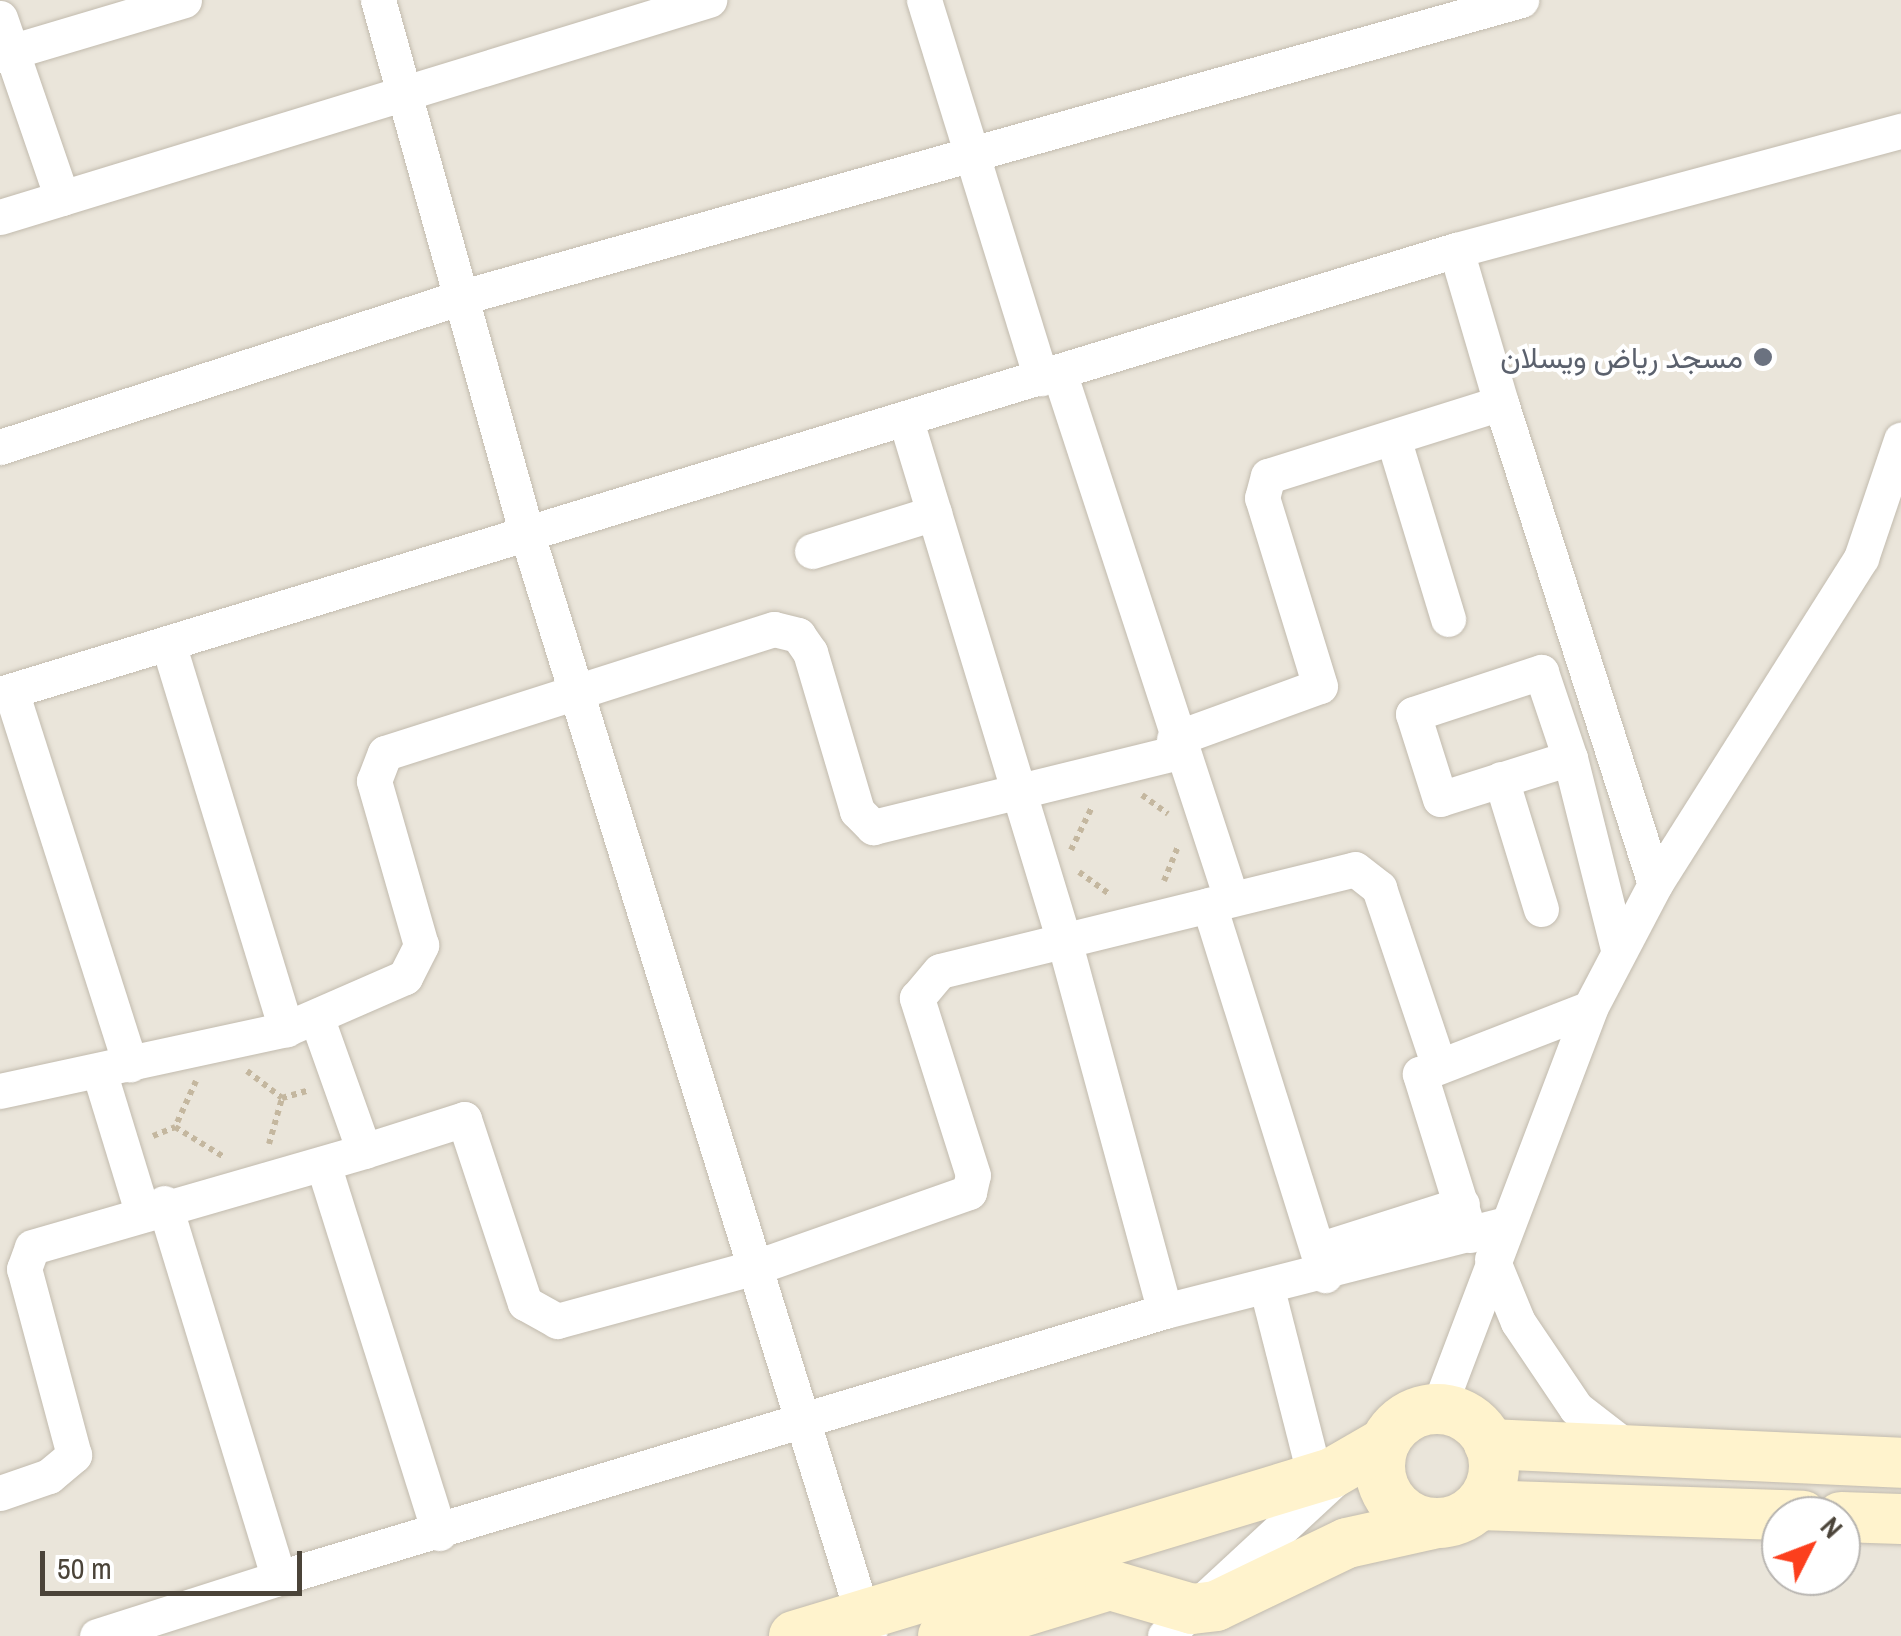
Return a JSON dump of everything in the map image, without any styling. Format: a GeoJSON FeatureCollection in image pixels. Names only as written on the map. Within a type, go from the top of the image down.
{"type":"FeatureCollection","features":[{"type":"Feature","properties":{"kind":"street"},"geometry":{"type":"LineString","coordinates":[[378,0],[466,296],[526,530],[866,1626]]}},
{"type":"Feature","properties":{"kind":"street"},"geometry":{"type":"LineString","coordinates":[[0,217],[405,96],[641,10],[710,0]]}},
{"type":"Feature","properties":{"kind":"street"},"geometry":{"type":"LineString","coordinates":[[924,0],[1176,745],[1321,1262]]}},
{"type":"Feature","properties":{"kind":"street"},"geometry":{"type":"LineString","coordinates":[[0,447],[466,296],[976,159],[1520,0]]}},
{"type":"Feature","properties":{"kind":"street"},"geometry":{"type":"LineString","coordinates":[[5,54],[171,2]]}},
{"type":"Feature","properties":{"kind":"street"},"geometry":{"type":"LineString","coordinates":[[0,18],[5,54],[62,198]]}},
{"type":"Feature","properties":{"kind":"street"},"geometry":{"type":"LineString","coordinates":[[279,1578],[153,1205],[5,693],[526,530],[907,424],[1456,250],[1901,131]]}},
{"type":"Feature","properties":{"kind":"street"},"geometry":{"type":"LineString","coordinates":[[1456,250],[1581,659],[1655,884]]}},
{"type":"Feature","properties":{"kind":"street"},"geometry":{"type":"LineString","coordinates":[[0,1091],[302,1024],[405,977],[422,956],[374,781],[378,760],[578,692],[788,630],[810,652],[866,824],[1017,796],[1110,773],[1317,691],[1261,489],[1274,474],[1394,441],[1501,402]]}},
{"type":"Feature","properties":{"kind":"street"},"geometry":{"type":"LineString","coordinates":[[907,424],[1065,944],[1165,1311]]}},
{"type":"Feature","properties":{"kind":"street"},"geometry":{"type":"LineString","coordinates":[[97,1636],[1165,1311],[1266,1289],[1321,1262],[1504,1225],[1590,1008],[1618,949],[1861,558],[1901,440]]}},
{"type":"Feature","properties":{"kind":"street"},"geometry":{"type":"LineString","coordinates":[[1394,441],[1448,619]]}},
{"type":"Feature","properties":{"kind":"street"},"geometry":{"type":"LineString","coordinates":[[812,551],[934,513]]}},
{"type":"Feature","properties":{"kind":"street"},"geometry":{"type":"LineString","coordinates":[[168,643],[302,1024],[340,1082],[364,1150]]}},
{"type":"Feature","properties":{"kind":"street"},"geometry":{"type":"LineString","coordinates":[[1570,758],[1440,799],[1413,714],[1581,659]]}},
{"type":"Feature","properties":{"kind":"street"},"geometry":{"type":"LineString","coordinates":[[1541,672],[1570,758],[1618,949]]}},
{"type":"Feature","properties":{"kind":"street"},"geometry":{"type":"LineString","coordinates":[[1501,780],[1540,909]]}},
{"type":"Feature","properties":{"kind":"street"},"geometry":{"type":"LineString","coordinates":[[0,1492],[50,1476],[74,1455],[25,1257],[42,1240],[153,1205],[323,1164],[464,1119],[525,1303],[546,1320],[756,1268],[969,1192],[973,1175],[919,989],[940,971],[1065,944],[1344,868],[1373,878],[1438,1063]]}},
{"type":"Feature","properties":{"kind":"street"},"geometry":{"type":"LineString","coordinates":[[1590,1008],[1438,1063],[1420,1074],[1474,1233],[1518,1322],[1576,1408],[1634,1452]]}},
{"type":"Feature","properties":{"kind":"street"},"geometry":{"type":"LineString","coordinates":[[323,1164],[439,1533]]}},
{"type":"Feature","properties":{"kind":"street"},"geometry":{"type":"LineString","coordinates":[[1438,1409],[1474,1233]]}},
{"type":"Feature","properties":{"kind":"street"},"geometry":{"type":"LineString","coordinates":[[1266,1289],[1352,1460],[1382,1481],[1390,1499],[1458,1514],[1761,1516]]}},
{"type":"Feature","properties":{"kind":"street"},"geometry":{"type":"LineString","coordinates":[[1438,1409],[1468,1419],[1489,1444],[1493,1476],[1458,1514],[1347,1543],[1179,1623],[1352,1460],[1406,1418],[1438,1409]]}},
{"type":"Feature","properties":{"kind":"street"},"geometry":{"type":"LineString","coordinates":[[1489,1444],[1901,1463]]}},
{"type":"Feature","properties":{"kind":"street"},"geometry":{"type":"LineString","coordinates":[[794,1636],[866,1626],[1352,1460]]}},
{"type":"Feature","properties":{"kind":"street"},"geometry":{"type":"LineString","coordinates":[[1861,1518],[1901,1520]]}},
{"type":"Feature","properties":{"kind":"street"},"geometry":{"type":"LineString","coordinates":[[942,1636],[1110,1584],[1179,1623]]}},
{"type":"Feature","properties":{"kind":"path"},"geometry":{"type":"LineString","coordinates":[[1110,773],[1186,827],[1148,922],[1064,862],[1110,773]]}},
{"type":"Feature","properties":{"kind":"path"},"geometry":{"type":"LineString","coordinates":[[212,1046],[176,1127],[259,1179],[282,1098],[340,1082]]}},
{"type":"Feature","properties":{"kind":"shaded area"},"geometry":{"type":"Polygon","coordinates":[[[0,0],[1901,0],[1901,1636],[0,1636],[0,0]]]}},
{"type":"Feature","properties":{"kind":"place","name":"مسجد رياض ويسلان"},"geometry":{"type":"Point","coordinates":[1763,357]}}]}
